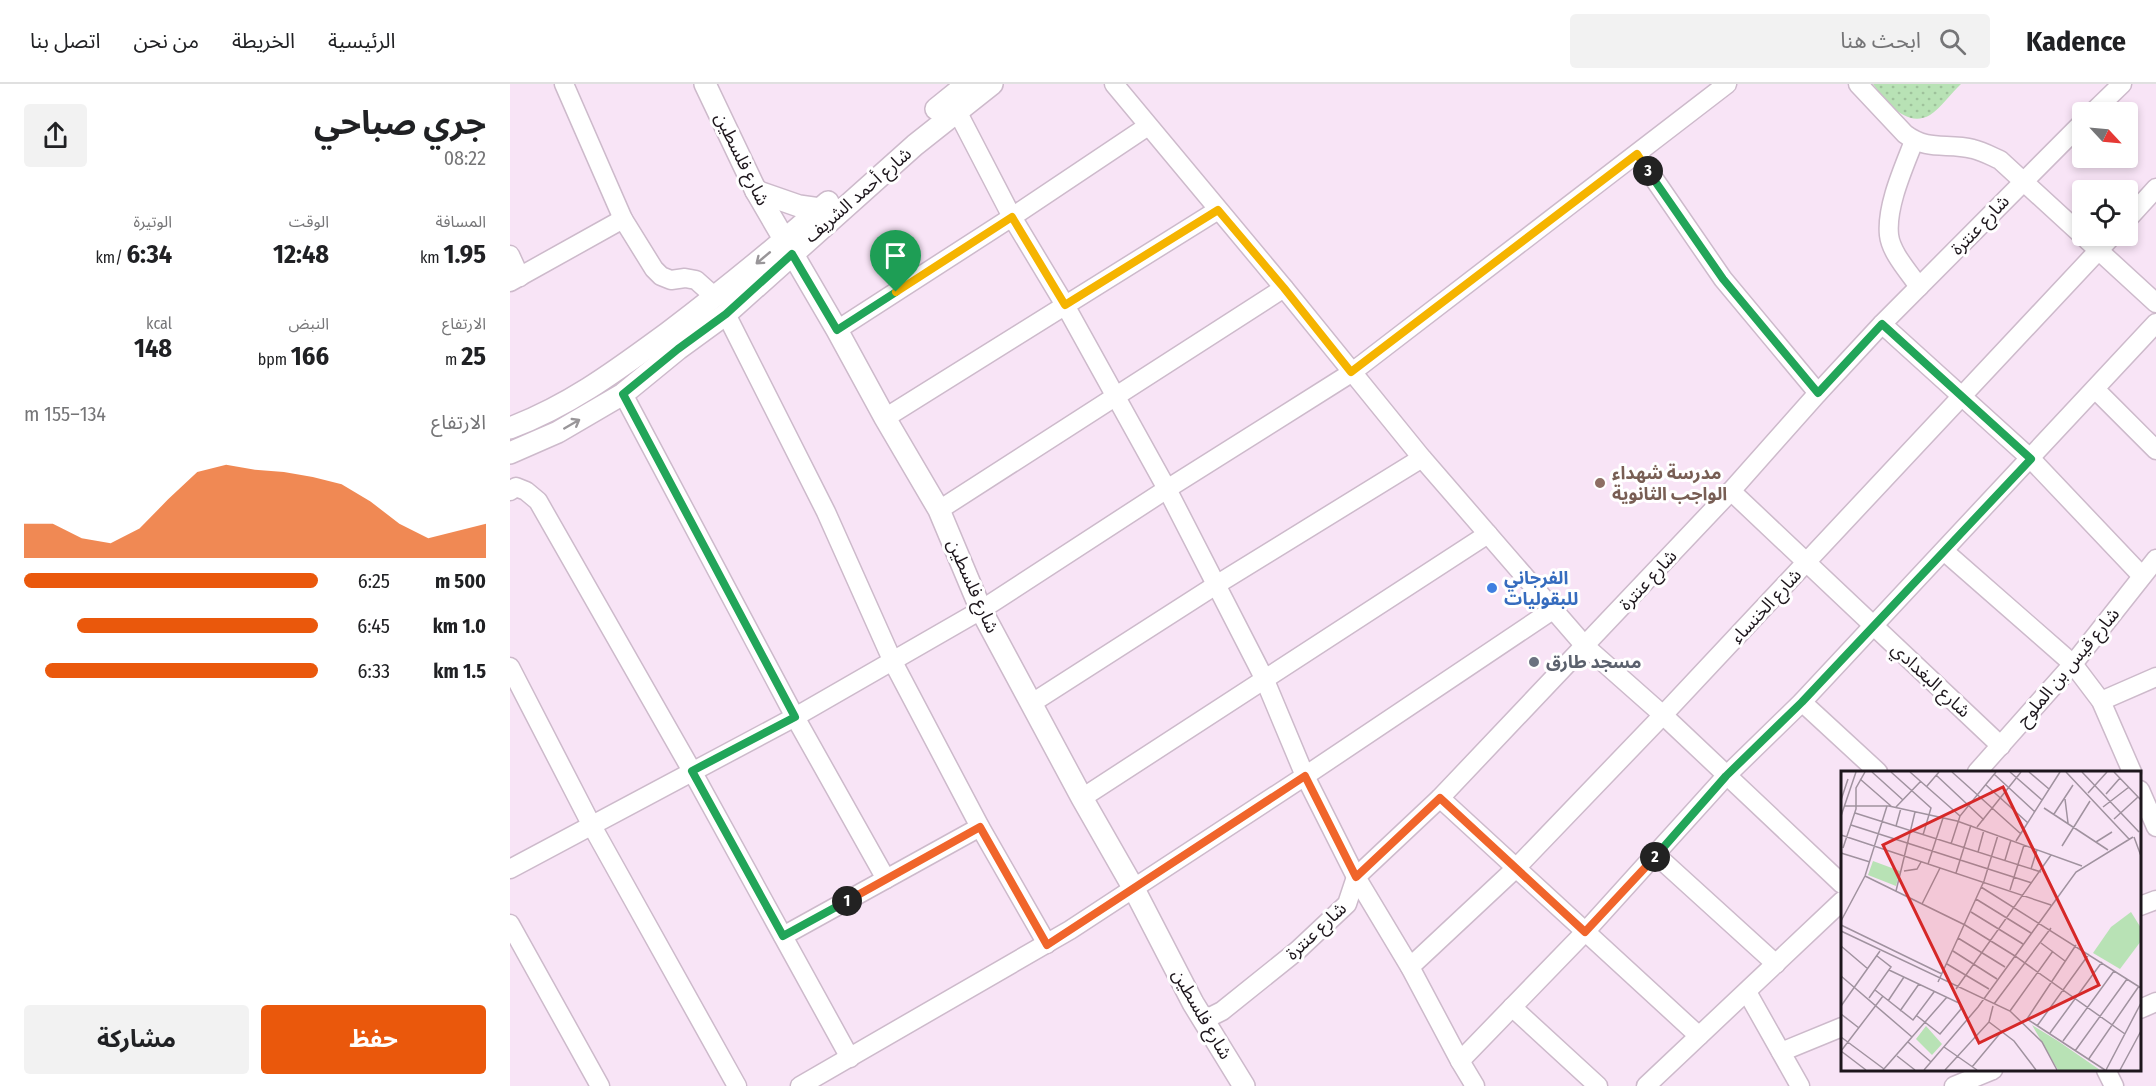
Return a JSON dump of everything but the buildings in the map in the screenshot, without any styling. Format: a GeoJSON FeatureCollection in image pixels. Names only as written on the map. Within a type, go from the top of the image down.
{"type":"FeatureCollection","features":[{"type":"Feature","properties":{"kind":"street"},"geometry":{"type":"LineString","coordinates":[[564,84],[623,219],[654,268],[661,276],[671,280],[685,278],[696,280],[720,306],[826,512],[893,662],[980,827],[1047,945]]}},
{"type":"Feature","properties":{"kind":"street","name":"شارع فلسطين"},"geometry":{"type":"LineString","coordinates":[[705,84],[756,191],[939,510],[981,610],[1082,798],[1204,1020],[1244,1086]]}},
{"type":"Feature","properties":{"kind":"street","name":"شارع أحمد الشريف"},"geometry":{"type":"LineString","coordinates":[[515,452],[558,432],[623,394],[678,349],[720,306],[788,246],[915,145],[952,106],[967,84]]}},
{"type":"Feature","properties":{"kind":"street","name":"شارع أحمد الشريف"},"geometry":{"type":"LineString","coordinates":[[788,246],[820,209],[952,106],[992,84]]}},
{"type":"Feature","properties":{"kind":"street"},"geometry":{"type":"LineString","coordinates":[[1114,84],[1422,458],[1586,646],[1663,715],[1841,883]]}},
{"type":"Feature","properties":{"kind":"street"},"geometry":{"type":"LineString","coordinates":[[510,869],[795,717],[981,610],[1351,372],[1726,84]]}},
{"type":"Feature","properties":{"kind":"street"},"geometry":{"type":"LineString","coordinates":[[1858,84],[1914,141],[1926,145],[1974,149],[2000,160],[2156,303]]}},
{"type":"Feature","properties":{"kind":"street"},"geometry":{"type":"LineString","coordinates":[[2103,102],[2122,84]]}},
{"type":"Feature","properties":{"kind":"street"},"geometry":{"type":"LineString","coordinates":[[952,106],[1012,217],[1065,305],[1167,489],[1264,678],[1305,776],[1356,877],[1410,967],[1475,1086]]}},
{"type":"Feature","properties":{"kind":"street"},"geometry":{"type":"LineString","coordinates":[[837,330],[1148,126]]}},
{"type":"Feature","properties":{"kind":"street","name":"شارع عنترة"},"geometry":{"type":"LineString","coordinates":[[1204,1020],[1222,1011],[1298,950],[1347,904],[1356,877],[1440,798],[1731,491],[1882,324],[2072,133]]}},
{"type":"Feature","properties":{"kind":"street"},"geometry":{"type":"LineString","coordinates":[[1914,141],[1893,201],[1889,236],[1897,256],[1919,287]]}},
{"type":"Feature","properties":{"kind":"street"},"geometry":{"type":"LineString","coordinates":[[1637,154],[1723,279],[1818,393]]}},
{"type":"Feature","properties":{"kind":"street"},"geometry":{"type":"LineString","coordinates":[[2138,207],[2156,188]]}},
{"type":"Feature","properties":{"kind":"street"},"geometry":{"type":"LineString","coordinates":[[756,191],[799,206],[820,209]]}},
{"type":"Feature","properties":{"kind":"street"},"geometry":{"type":"LineString","coordinates":[[885,418],[1218,210]]}},
{"type":"Feature","properties":{"kind":"street"},"geometry":{"type":"LineString","coordinates":[[510,255],[515,279],[623,219]]}},
{"type":"Feature","properties":{"kind":"street","name":"شارع الخنساء"},"geometry":{"type":"LineString","coordinates":[[1410,967],[1516,868],[1663,715],[2103,246]]}},
{"type":"Feature","properties":{"kind":"street"},"geometry":{"type":"LineString","coordinates":[[939,510],[1284,288]]}},
{"type":"Feature","properties":{"kind":"street","name":"شارع أحمد الشريف"},"geometry":{"type":"LineString","coordinates":[[512,428],[556,409],[720,306]]}},
{"type":"Feature","properties":{"kind":"street"},"geometry":{"type":"LineString","coordinates":[[1460,1061],[1585,932],[1726,776],[1802,702],[1874,626],[2156,323]]}},
{"type":"Feature","properties":{"kind":"street"},"geometry":{"type":"LineString","coordinates":[[1882,324],[2031,459],[2142,576]]}},
{"type":"Feature","properties":{"kind":"street"},"geometry":{"type":"LineString","coordinates":[[2095,389],[2156,450]]}},
{"type":"Feature","properties":{"kind":"street"},"geometry":{"type":"LineString","coordinates":[[623,394],[795,717],[886,879]]}},
{"type":"Feature","properties":{"kind":"street"},"geometry":{"type":"LineString","coordinates":[[1032,703],[1216,585],[1422,458]]}},
{"type":"Feature","properties":{"kind":"street"},"geometry":{"type":"LineString","coordinates":[[510,490],[516,487],[538,501],[692,771],[849,1058]]}},
{"type":"Feature","properties":{"kind":"street","name":"شارع البغدادي"},"geometry":{"type":"LineString","coordinates":[[1731,491],[2001,746]]}},
{"type":"Feature","properties":{"kind":"street"},"geometry":{"type":"LineString","coordinates":[[1082,798],[1488,534]]}},
{"type":"Feature","properties":{"kind":"street"},"geometry":{"type":"LineString","coordinates":[[1944,550],[2073,664],[2101,701],[2132,771]]}},
{"type":"Feature","properties":{"kind":"street","name":"شارع قيس بن الملوح"},"geometry":{"type":"LineString","coordinates":[[1978,771],[2073,664],[2156,559]]}},
{"type":"Feature","properties":{"kind":"street"},"geometry":{"type":"LineString","coordinates":[[801,1086],[1047,945],[1554,609]]}},
{"type":"Feature","properties":{"kind":"street"},"geometry":{"type":"LineString","coordinates":[[510,667],[592,826],[737,1086]]}},
{"type":"Feature","properties":{"kind":"street"},"geometry":{"type":"LineString","coordinates":[[2101,701],[2156,677]]}},
{"type":"Feature","properties":{"kind":"street"},"geometry":{"type":"LineString","coordinates":[[1802,702],[1877,771]]}},
{"type":"Feature","properties":{"kind":"street"},"geometry":{"type":"LineString","coordinates":[[2144,791],[2156,827]]}},
{"type":"Feature","properties":{"kind":"street"},"geometry":{"type":"LineString","coordinates":[[1440,798],[1699,1036]]}},
{"type":"Feature","properties":{"kind":"street"},"geometry":{"type":"LineString","coordinates":[[783,936],[980,827]]}},
{"type":"Feature","properties":{"kind":"street"},"geometry":{"type":"LineString","coordinates":[[1656,855],[1776,964]]}},
{"type":"Feature","properties":{"kind":"street"},"geometry":{"type":"LineString","coordinates":[[2141,905],[2156,900]]}},
{"type":"Feature","properties":{"kind":"street"},"geometry":{"type":"LineString","coordinates":[[1646,1086],[1841,902]]}},
{"type":"Feature","properties":{"kind":"street"},"geometry":{"type":"LineString","coordinates":[[510,924],[600,1086]]}},
{"type":"Feature","properties":{"kind":"street"},"geometry":{"type":"LineString","coordinates":[[1747,992],[1800,1086]]}},
{"type":"Feature","properties":{"kind":"street"},"geometry":{"type":"LineString","coordinates":[[2141,1008],[2156,1002]]}},
{"type":"Feature","properties":{"kind":"street"},"geometry":{"type":"LineString","coordinates":[[1512,1007],[1598,1086]]}},
{"type":"Feature","properties":{"kind":"street"},"geometry":{"type":"LineString","coordinates":[[1781,1052],[1841,1027]]}},
{"type":"Feature","properties":{"kind":"street"},"geometry":{"type":"LineString","coordinates":[[1954,1086],[1991,1071]]}},
{"type":"Feature","properties":{"kind":"street"},"geometry":{"type":"LineString","coordinates":[[2106,1071],[2114,1086]]}},
{"type":"Feature","properties":{"kind":"green space"},"geometry":{"type":"Polygon","coordinates":[[[1873,84],[1961,84],[1930,115],[1913,118],[1897,111],[1873,84]]]}},
{"type":"Feature","properties":{"kind":"place","name":"مدرسة شهداء الواجب الثانوية"},"geometry":{"type":"Point","coordinates":[1600,483]}},
{"type":"Feature","properties":{"kind":"place","name":"الفرجاني للبقوليات"},"geometry":{"type":"Point","coordinates":[1492,588]}},
{"type":"Feature","properties":{"kind":"place","name":"مسجد طارق"},"geometry":{"type":"Point","coordinates":[1534,662]}},
{"type":"Feature","properties":{"kind":"route"},"geometry":{"type":"LineString","coordinates":[[1637,154],[1723,279],[1818,393],[1882,324],[2031,459],[1802,702],[1726,776],[1585,932],[1440,798],[1356,877],[1305,776],[1047,945],[980,827],[783,936],[692,771],[795,717],[623,394],[678,349],[726,314],[792,254],[837,330],[896,292],[1012,217],[1065,305],[1218,210],[1351,372],[1637,154]]}}]}
